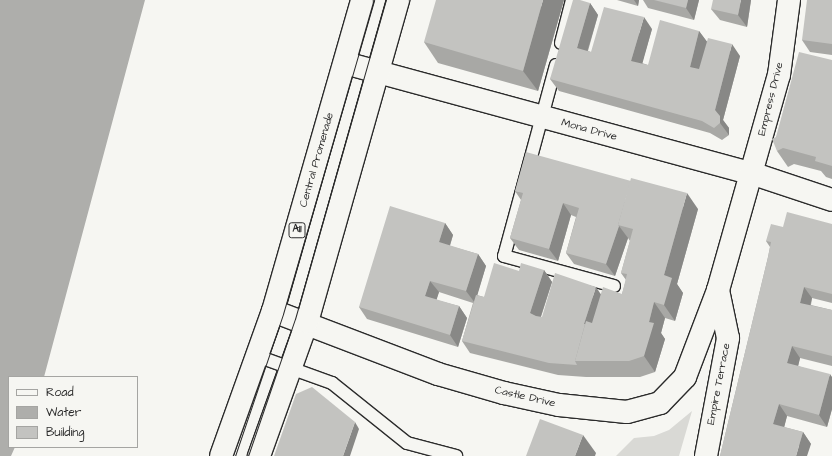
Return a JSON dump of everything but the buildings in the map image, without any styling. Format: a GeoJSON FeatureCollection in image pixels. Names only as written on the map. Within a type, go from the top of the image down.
{"type":"FeatureCollection","features":[{"type":"Feature","properties":{"kind":"street","name":"Central Promenade"},"geometry":{"type":"LineString","coordinates":[[221,456],[273,311],[362,0]]}},
{"type":"Feature","properties":{"kind":"street"},"geometry":{"type":"LineString","coordinates":[[259,456],[307,322],[379,72],[398,0]]}},
{"type":"Feature","properties":{"kind":"street","name":"Empress Drive"},"geometry":{"type":"LineString","coordinates":[[751,173],[779,74],[789,0]]}},
{"type":"Feature","properties":{"kind":"street","name":"Mona Drive"},"geometry":{"type":"LineString","coordinates":[[345,63],[542,118],[751,173],[832,200]]}},
{"type":"Feature","properties":{"kind":"street","name":"Empire Terrace"},"geometry":{"type":"LineString","coordinates":[[706,456],[728,338],[718,290],[751,173]]}},
{"type":"Feature","properties":{"kind":"street","name":"Castle Drive"},"geometry":{"type":"LineString","coordinates":[[273,311],[307,322],[438,374],[504,393],[559,405],[627,412],[660,403],[685,377],[718,290]]}},
{"type":"Feature","properties":{"kind":"lane"},"geometry":{"type":"LineString","coordinates":[[572,0],[542,118],[504,256],[614,286]]}},
{"type":"Feature","properties":{"kind":"lane"},"geometry":{"type":"LineString","coordinates":[[257,356],[290,367],[332,384],[407,444],[456,456]]}},
{"type":"Feature","properties":{"kind":"shaded area"},"geometry":{"type":"Polygon","coordinates":[[[692,411],[679,456],[616,456],[634,438],[654,436],[669,430],[692,411]]]}},
{"type":"Feature","properties":{"kind":"water"},"geometry":{"type":"Polygon","coordinates":[[[0,0],[145,0],[44,376],[8,376],[8,448],[15,448],[11,456],[0,456],[0,0]]]}},
{"type":"Feature","properties":{"kind":"tram line"},"geometry":{"type":"LineString","coordinates":[[235,456],[283,314],[374,0]]}},
{"type":"Feature","properties":{"kind":"tram line"},"geometry":{"type":"LineString","coordinates":[[248,456],[295,319],[386,0]]}}]}
